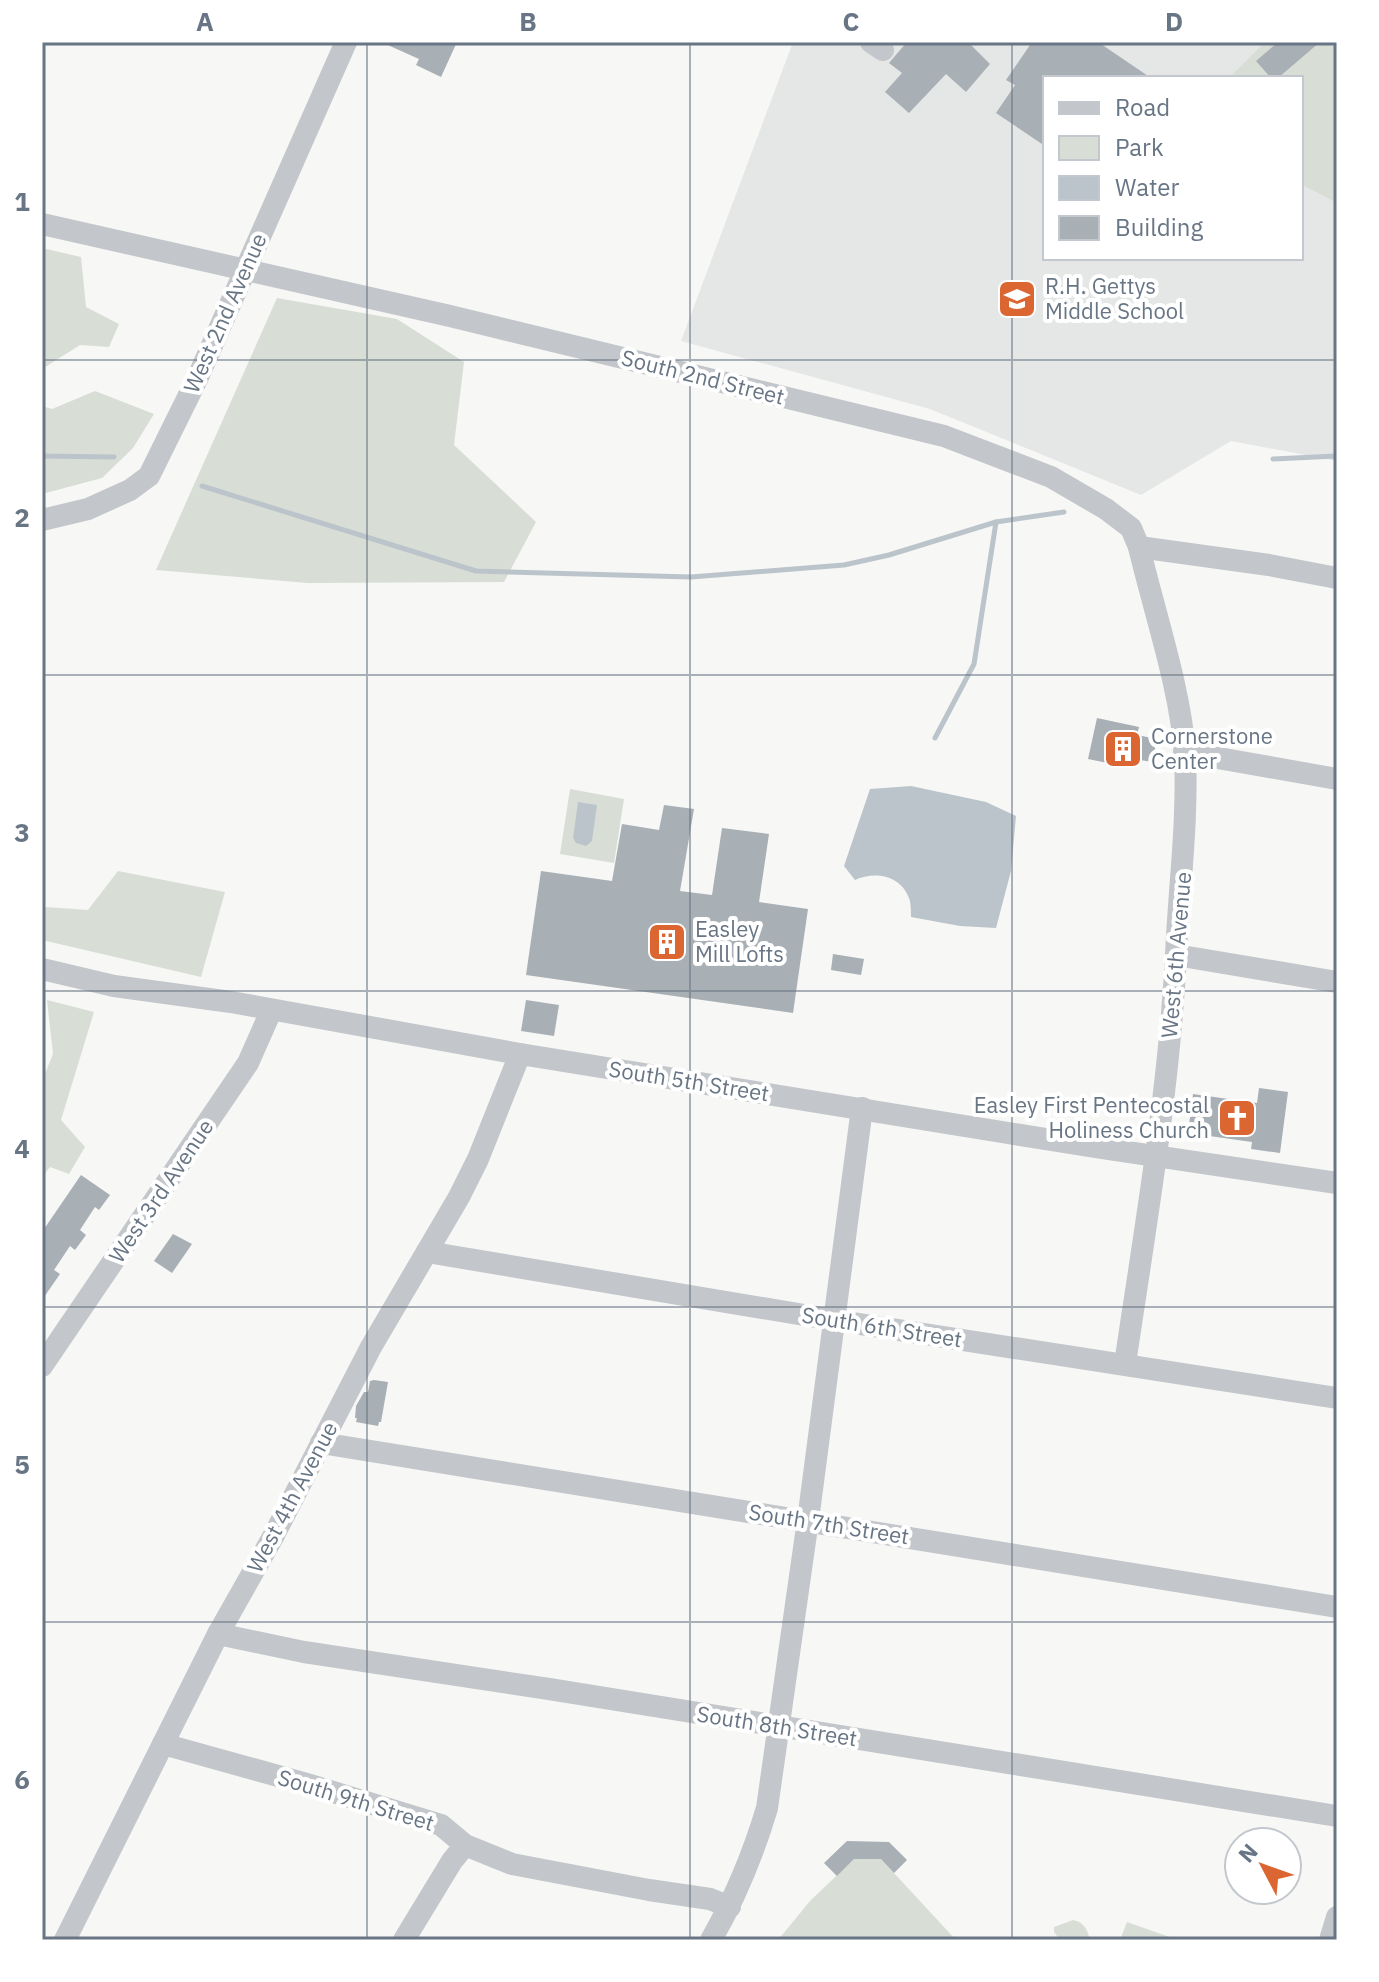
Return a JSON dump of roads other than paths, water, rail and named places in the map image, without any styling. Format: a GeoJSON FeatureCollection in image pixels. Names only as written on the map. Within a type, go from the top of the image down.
{"type":"FeatureCollection","features":[{"type":"Feature","properties":{"kind":"street","name":"West 2nd Avenue"},"geometry":{"type":"LineString","coordinates":[[42,520],[88,509],[130,490],[149,476],[198,377],[346,42]]}},
{"type":"Feature","properties":{"kind":"street","name":"South 2nd Street"},"geometry":{"type":"LineString","coordinates":[[42,224],[481,323],[944,436],[1051,477],[1106,509],[1131,528],[1139,547]]}},
{"type":"Feature","properties":{"kind":"street"},"geometry":{"type":"LineString","coordinates":[[1139,547],[1337,578]]}},
{"type":"Feature","properties":{"kind":"street","name":"West 6th Avenue"},"geometry":{"type":"LineString","coordinates":[[1125,1364],[1156,1156],[1176,990],[1186,832],[1184,752],[1172,683],[1139,547]]}},
{"type":"Feature","properties":{"kind":"street"},"geometry":{"type":"LineString","coordinates":[[1184,752],[1337,779]]}},
{"type":"Feature","properties":{"kind":"street"},"geometry":{"type":"LineString","coordinates":[[1176,955],[1337,982]]}},
{"type":"Feature","properties":{"kind":"street","name":"South 5th Street"},"geometry":{"type":"LineString","coordinates":[[42,969],[114,986],[231,1002],[520,1054],[1337,1183]]}},
{"type":"Feature","properties":{"kind":"street","name":"West 3rd Avenue"},"geometry":{"type":"LineString","coordinates":[[42,1366],[248,1063],[271,1011]]}},
{"type":"Feature","properties":{"kind":"street","name":"West 4th Avenue"},"geometry":{"type":"LineString","coordinates":[[65,1940],[218,1634],[371,1347],[478,1159],[520,1054]]}},
{"type":"Feature","properties":{"kind":"street"},"geometry":{"type":"LineString","coordinates":[[711,1940],[730,1907],[754,1852],[767,1808],[862,1108]]}},
{"type":"Feature","properties":{"kind":"street","name":"South 6th Street"},"geometry":{"type":"LineString","coordinates":[[427,1252],[834,1320],[1337,1398]]}},
{"type":"Feature","properties":{"kind":"street","name":"South 7th Street"},"geometry":{"type":"LineString","coordinates":[[321,1443],[1337,1607]]}},
{"type":"Feature","properties":{"kind":"street","name":"South 8th Street"},"geometry":{"type":"LineString","coordinates":[[218,1634],[304,1652],[1337,1816]]}},
{"type":"Feature","properties":{"kind":"street","name":"South 9th Street"},"geometry":{"type":"LineString","coordinates":[[163,1744],[441,1825],[465,1845],[512,1864],[710,1899],[730,1907]]}},
{"type":"Feature","properties":{"kind":"street"},"geometry":{"type":"LineString","coordinates":[[404,1940],[465,1845]]}},
{"type":"Feature","properties":{"kind":"street"},"geometry":{"type":"LineString","coordinates":[[1330,1940],[1337,1917]]}},
{"type":"Feature","properties":{"kind":"water"},"geometry":{"type":"Polygon","coordinates":[[[911,786],[986,802],[1016,816],[1011,871],[996,928],[960,926],[911,917],[909,898],[900,884],[879,876],[855,880],[844,866],[870,789],[911,786]]]}},
{"type":"Feature","properties":{"kind":"water"},"geometry":{"type":"Polygon","coordinates":[[[578,802],[597,805],[592,841],[586,846],[576,843],[573,838],[578,802]]]}},
{"type":"Feature","properties":{"kind":"waterway"},"geometry":{"type":"LineString","coordinates":[[42,456],[114,457]]}},
{"type":"Feature","properties":{"kind":"waterway"},"geometry":{"type":"LineString","coordinates":[[1273,459],[1337,456]]}},
{"type":"Feature","properties":{"kind":"waterway"},"geometry":{"type":"LineString","coordinates":[[202,486],[476,571],[691,577],[844,565],[889,555],[996,522],[1064,512]]}},
{"type":"Feature","properties":{"kind":"waterway"},"geometry":{"type":"LineString","coordinates":[[935,738],[974,664],[996,522]]}},
{"type":"Feature","properties":{"kind":"place","name":"R.H. Gettys Middle School"},"geometry":{"type":"Point","coordinates":[1017,299]}},
{"type":"Feature","properties":{"kind":"place","name":"Cornerstone Center"},"geometry":{"type":"Point","coordinates":[1123,749]}},
{"type":"Feature","properties":{"kind":"place","name":"Easley Mill Lofts"},"geometry":{"type":"Point","coordinates":[667,942]}},
{"type":"Feature","properties":{"kind":"place","name":"Easley First Pentecostal Holiness Church"},"geometry":{"type":"Point","coordinates":[1237,1118]}}]}
